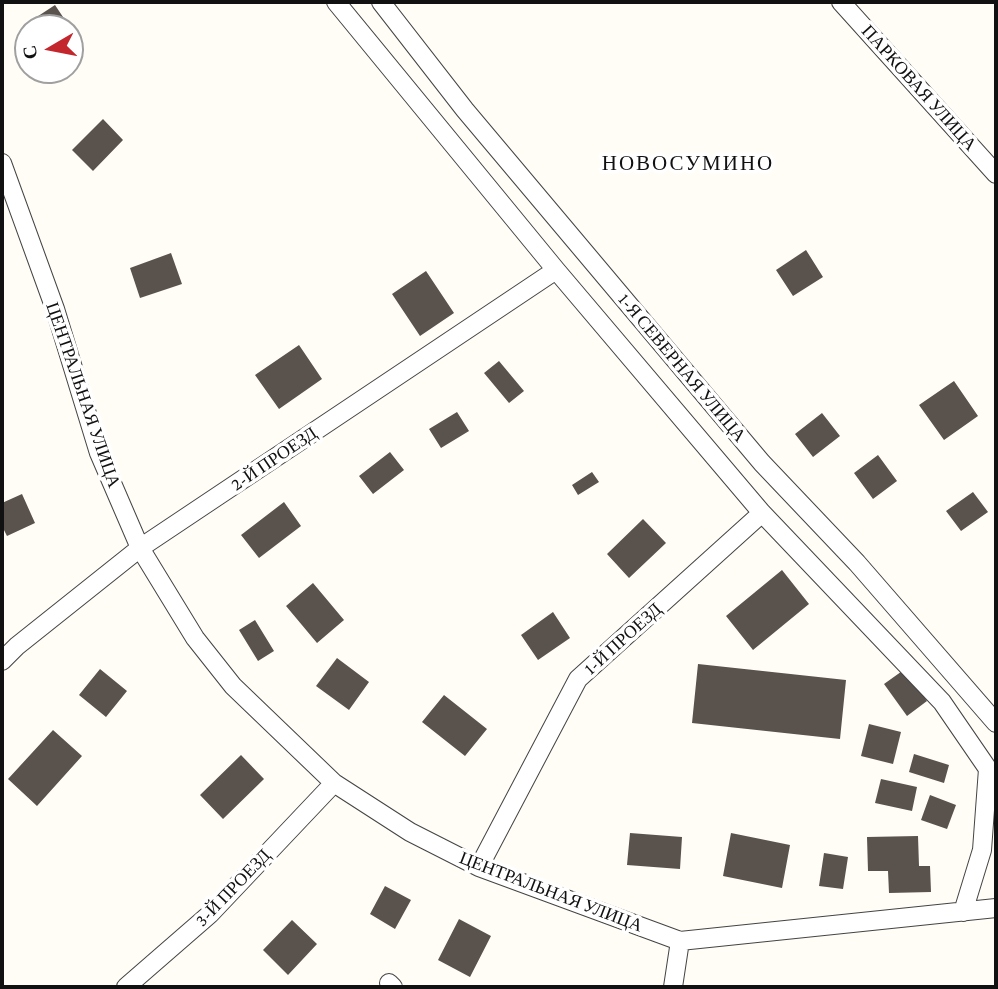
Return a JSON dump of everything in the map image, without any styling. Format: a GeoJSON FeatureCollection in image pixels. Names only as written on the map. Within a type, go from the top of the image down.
{"type":"FeatureCollection","features":[{"type":"Feature","properties":{"kind":"street"},"geometry":{"type":"LineString","coordinates":[[336,2],[556,270],[762,513],[942,702],[988,769],[989,853],[963,912]]}},
{"type":"Feature","properties":{"kind":"street","name":"1-Я СЕВЕРНАЯ УЛИЦА"},"geometry":{"type":"LineString","coordinates":[[381,2],[465,110],[762,463],[857,564],[996,723]]}},
{"type":"Feature","properties":{"kind":"street","name":"ПАРКОВАЯ УЛИЦА"},"geometry":{"type":"LineString","coordinates":[[841,2],[996,174]]}},
{"type":"Feature","properties":{"kind":"street","name":"ЦЕНТРАЛЬНАЯ УЛИЦА"},"geometry":{"type":"LineString","coordinates":[[2,163],[55,309],[99,453],[140,548],[195,638],[233,685],[334,783],[410,832],[479,867],[680,941],[996,908]]}},
{"type":"Feature","properties":{"kind":"street","name":"2-Й ПРОЕЗД"},"geometry":{"type":"LineString","coordinates":[[2,661],[17,646],[140,548],[556,270]]}},
{"type":"Feature","properties":{"kind":"street","name":"1-Й ПРОЕЗД"},"geometry":{"type":"LineString","coordinates":[[479,867],[578,679],[762,513]]}},
{"type":"Feature","properties":{"kind":"street","name":"3-Й ПРОЕЗД"},"geometry":{"type":"LineString","coordinates":[[126,987],[210,914],[334,783]]}},
{"type":"Feature","properties":{"kind":"street"},"geometry":{"type":"LineString","coordinates":[[673,987],[680,941]]}},
{"type":"Feature","properties":{"kind":"building"},"geometry":{"type":"Polygon","coordinates":[[[55,5],[61,14],[41,14],[55,5]]]}},
{"type":"Feature","properties":{"kind":"building"},"geometry":{"type":"Polygon","coordinates":[[[103,119],[123,140],[93,171],[72,150],[103,119]]]}},
{"type":"Feature","properties":{"kind":"building"},"geometry":{"type":"Polygon","coordinates":[[[806,250],[823,277],[793,296],[776,270],[806,250]]]}},
{"type":"Feature","properties":{"kind":"building"},"geometry":{"type":"Polygon","coordinates":[[[171,253],[182,284],[140,298],[130,268],[171,253]]]}},
{"type":"Feature","properties":{"kind":"building"},"geometry":{"type":"Polygon","coordinates":[[[426,271],[454,313],[420,336],[392,294],[426,271]]]}},
{"type":"Feature","properties":{"kind":"building"},"geometry":{"type":"Polygon","coordinates":[[[299,345],[322,379],[279,409],[255,375],[299,345]]]}},
{"type":"Feature","properties":{"kind":"building"},"geometry":{"type":"Polygon","coordinates":[[[499,361],[524,391],[509,403],[484,373],[499,361]]]}},
{"type":"Feature","properties":{"kind":"building"},"geometry":{"type":"Polygon","coordinates":[[[954,381],[978,416],[944,440],[919,405],[954,381]]]}},
{"type":"Feature","properties":{"kind":"building"},"geometry":{"type":"Polygon","coordinates":[[[457,412],[469,431],[441,448],[429,429],[457,412]]]}},
{"type":"Feature","properties":{"kind":"building"},"geometry":{"type":"Polygon","coordinates":[[[822,413],[840,436],[813,457],[795,434],[822,413]]]}},
{"type":"Feature","properties":{"kind":"building"},"geometry":{"type":"Polygon","coordinates":[[[390,452],[404,470],[373,494],[359,476],[390,452]]]}},
{"type":"Feature","properties":{"kind":"building"},"geometry":{"type":"Polygon","coordinates":[[[878,455],[897,481],[873,499],[854,473],[878,455]]]}},
{"type":"Feature","properties":{"kind":"building"},"geometry":{"type":"Polygon","coordinates":[[[592,472],[599,482],[578,495],[572,485],[592,472]]]}},
{"type":"Feature","properties":{"kind":"building"},"geometry":{"type":"Polygon","coordinates":[[[973,492],[988,512],[961,531],[946,511],[973,492]]]}},
{"type":"Feature","properties":{"kind":"building"},"geometry":{"type":"Polygon","coordinates":[[[22,494],[35,523],[7,536],[2,526],[2,503],[22,494]]]}},
{"type":"Feature","properties":{"kind":"building"},"geometry":{"type":"Polygon","coordinates":[[[284,502],[301,526],[259,558],[241,535],[284,502]]]}},
{"type":"Feature","properties":{"kind":"building"},"geometry":{"type":"Polygon","coordinates":[[[643,519],[666,543],[629,578],[607,554],[643,519]]]}},
{"type":"Feature","properties":{"kind":"building"},"geometry":{"type":"Polygon","coordinates":[[[782,570],[809,604],[753,650],[726,616],[782,570]]]}},
{"type":"Feature","properties":{"kind":"building"},"geometry":{"type":"Polygon","coordinates":[[[313,583],[344,620],[317,643],[286,606],[313,583]]]}},
{"type":"Feature","properties":{"kind":"building"},"geometry":{"type":"Polygon","coordinates":[[[553,612],[570,638],[538,660],[521,635],[553,612]]]}},
{"type":"Feature","properties":{"kind":"building"},"geometry":{"type":"Polygon","coordinates":[[[255,620],[274,651],[258,661],[239,630],[255,620]]]}},
{"type":"Feature","properties":{"kind":"building"},"geometry":{"type":"Polygon","coordinates":[[[337,658],[369,682],[349,710],[316,686],[337,658]]]}},
{"type":"Feature","properties":{"kind":"building"},"geometry":{"type":"Polygon","coordinates":[[[698,664],[846,680],[840,739],[692,723],[698,664]]]}},
{"type":"Feature","properties":{"kind":"building"},"geometry":{"type":"Polygon","coordinates":[[[100,669],[127,691],[106,717],[79,695],[100,669]]]}},
{"type":"Feature","properties":{"kind":"building"},"geometry":{"type":"Polygon","coordinates":[[[905,669],[927,701],[907,716],[884,684],[905,669]]]}},
{"type":"Feature","properties":{"kind":"building"},"geometry":{"type":"Polygon","coordinates":[[[444,695],[487,729],[465,756],[422,722],[444,695]]]}},
{"type":"Feature","properties":{"kind":"building"},"geometry":{"type":"Polygon","coordinates":[[[869,724],[901,732],[893,764],[861,756],[869,724]]]}},
{"type":"Feature","properties":{"kind":"building"},"geometry":{"type":"Polygon","coordinates":[[[53,730],[82,756],[37,806],[8,779],[53,730]]]}},
{"type":"Feature","properties":{"kind":"building"},"geometry":{"type":"Polygon","coordinates":[[[914,754],[949,765],[944,783],[909,772],[914,754]]]}},
{"type":"Feature","properties":{"kind":"building"},"geometry":{"type":"Polygon","coordinates":[[[241,755],[264,779],[223,819],[200,795],[241,755]]]}},
{"type":"Feature","properties":{"kind":"building"},"geometry":{"type":"Polygon","coordinates":[[[881,779],[917,787],[912,811],[875,803],[881,779]]]}},
{"type":"Feature","properties":{"kind":"building"},"geometry":{"type":"Polygon","coordinates":[[[930,795],[956,805],[947,829],[921,820],[930,795]]]}},
{"type":"Feature","properties":{"kind":"building"},"geometry":{"type":"Polygon","coordinates":[[[630,833],[682,837],[680,869],[627,865],[630,833]]]}},
{"type":"Feature","properties":{"kind":"building"},"geometry":{"type":"Polygon","coordinates":[[[731,833],[790,845],[782,888],[723,876],[731,833]]]}},
{"type":"Feature","properties":{"kind":"building"},"geometry":{"type":"Polygon","coordinates":[[[918,836],[919,866],[930,866],[931,892],[889,893],[888,871],[868,871],[867,837],[918,836]]]}},
{"type":"Feature","properties":{"kind":"building"},"geometry":{"type":"Polygon","coordinates":[[[824,853],[848,857],[843,889],[819,886],[824,853]]]}},
{"type":"Feature","properties":{"kind":"building"},"geometry":{"type":"Polygon","coordinates":[[[385,886],[411,900],[395,929],[370,914],[385,886]]]}},
{"type":"Feature","properties":{"kind":"building"},"geometry":{"type":"Polygon","coordinates":[[[459,919],[491,936],[470,977],[438,960],[459,919]]]}},
{"type":"Feature","properties":{"kind":"building"},"geometry":{"type":"Polygon","coordinates":[[[292,920],[317,944],[288,975],[263,950],[292,920]]]}},
{"type":"Feature","properties":{"kind":"district","name":"НОВОСУМИНО"},"geometry":{"type":"Point","coordinates":[688,164]}}]}
